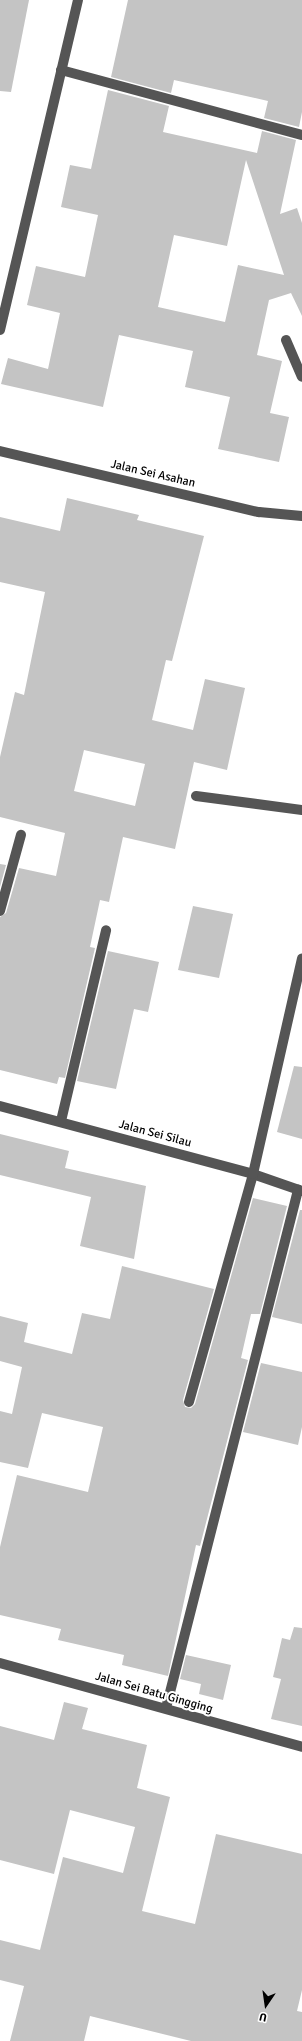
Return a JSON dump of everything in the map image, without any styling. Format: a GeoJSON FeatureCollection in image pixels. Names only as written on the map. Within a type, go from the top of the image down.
{"type":"FeatureCollection","features":[{"type":"Feature","properties":{"kind":"street"},"geometry":{"type":"LineString","coordinates":[[0,330],[78,0]]}},
{"type":"Feature","properties":{"kind":"street"},"geometry":{"type":"LineString","coordinates":[[61,70],[302,135]]}},
{"type":"Feature","properties":{"kind":"street"},"geometry":{"type":"LineString","coordinates":[[286,340],[302,377]]}},
{"type":"Feature","properties":{"kind":"street","name":"Jalan Sei Asahan"},"geometry":{"type":"LineString","coordinates":[[0,451],[259,512],[302,516]]}},
{"type":"Feature","properties":{"kind":"street"},"geometry":{"type":"LineString","coordinates":[[196,796],[302,810]]}},
{"type":"Feature","properties":{"kind":"street"},"geometry":{"type":"LineString","coordinates":[[0,911],[21,835]]}},
{"type":"Feature","properties":{"kind":"street"},"geometry":{"type":"LineString","coordinates":[[61,1121],[106,930]]}},
{"type":"Feature","properties":{"kind":"street"},"geometry":{"type":"LineString","coordinates":[[189,1402],[253,1174],[302,959]]}},
{"type":"Feature","properties":{"kind":"street","name":"Jalan Sei Silau"},"geometry":{"type":"LineString","coordinates":[[0,1106],[61,1121],[253,1174],[300,1191]]}},
{"type":"Feature","properties":{"kind":"street"},"geometry":{"type":"LineString","coordinates":[[166,1708],[300,1191]]}},
{"type":"Feature","properties":{"kind":"street","name":"Jalan Sei Batu Gingging"},"geometry":{"type":"LineString","coordinates":[[0,1663],[302,1747]]}},
{"type":"Feature","properties":{"kind":"building"},"geometry":{"type":"Polygon","coordinates":[[[0,0],[29,0],[11,92],[0,91],[0,0]]]}},
{"type":"Feature","properties":{"kind":"building"},"geometry":{"type":"Polygon","coordinates":[[[128,0],[302,0],[302,112],[299,127],[264,118],[268,101],[174,80],[171,93],[111,77],[128,0]]]}},
{"type":"Feature","properties":{"kind":"building"},"geometry":{"type":"Polygon","coordinates":[[[108,90],[169,106],[163,132],[257,153],[262,131],[296,140],[280,214],[297,208],[302,223],[302,316],[291,293],[269,300],[257,355],[282,361],[270,413],[289,417],[279,462],[218,449],[230,397],[185,387],[193,351],[119,335],[103,407],[1,384],[8,358],[48,369],[60,313],[27,305],[36,266],[85,277],[98,215],[61,207],[70,165],[91,169],[108,90]],[[246,160],[227,246],[174,235],[158,307],[225,322],[238,265],[284,275],[246,160]]]}},
{"type":"Feature","properties":{"kind":"building"},"geometry":{"type":"Polygon","coordinates":[[[67,498],[139,515],[137,520],[204,536],[172,661],[166,660],[152,720],[193,730],[205,679],[245,688],[227,770],[194,762],[175,849],[123,837],[109,902],[100,900],[90,947],[95,948],[65,1078],[59,1077],[57,1084],[0,1070],[0,917],[6,913],[19,868],[56,876],[65,833],[0,817],[0,757],[15,692],[24,695],[45,592],[0,582],[0,517],[60,531],[67,498]],[[84,750],[74,791],[135,806],[145,764],[84,750]]]}},
{"type":"Feature","properties":{"kind":"building"},"geometry":{"type":"Polygon","coordinates":[[[0,864],[6,865],[0,887],[0,864]]]}},
{"type":"Feature","properties":{"kind":"building"},"geometry":{"type":"Polygon","coordinates":[[[193,906],[233,914],[219,978],[178,970],[193,906]]]}},
{"type":"Feature","properties":{"kind":"building"},"geometry":{"type":"Polygon","coordinates":[[[108,951],[159,962],[148,1012],[134,1009],[116,1089],[77,1081],[108,951]]]}},
{"type":"Feature","properties":{"kind":"building"},"geometry":{"type":"Polygon","coordinates":[[[294,1066],[302,1067],[302,1139],[277,1132],[294,1066]]]}},
{"type":"Feature","properties":{"kind":"building"},"geometry":{"type":"Polygon","coordinates":[[[0,1134],[69,1151],[65,1168],[146,1186],[134,1259],[80,1246],[91,1197],[0,1175],[0,1134]]]}},
{"type":"Feature","properties":{"kind":"building"},"geometry":{"type":"Polygon","coordinates":[[[253,1198],[287,1206],[260,1314],[251,1314],[241,1358],[248,1360],[200,1546],[196,1545],[168,1676],[122,1665],[124,1655],[58,1640],[61,1629],[0,1615],[0,1547],[17,1475],[88,1492],[103,1427],[42,1413],[28,1468],[0,1462],[0,1411],[12,1414],[22,1367],[0,1361],[0,1316],[28,1323],[24,1342],[72,1354],[82,1313],[110,1319],[122,1266],[214,1289],[183,1400],[185,1407],[191,1408],[195,1404],[253,1198]]]}},
{"type":"Feature","properties":{"kind":"building"},"geometry":{"type":"Polygon","coordinates":[[[300,1210],[302,1210],[302,1324],[272,1317],[300,1210]]]}},
{"type":"Feature","properties":{"kind":"building"},"geometry":{"type":"Polygon","coordinates":[[[261,1363],[302,1372],[302,1427],[298,1445],[243,1432],[261,1363]]]}},
{"type":"Feature","properties":{"kind":"building"},"geometry":{"type":"Polygon","coordinates":[[[294,1627],[302,1628],[302,1726],[271,1719],[281,1679],[273,1677],[282,1638],[290,1640],[294,1627]]]}},
{"type":"Feature","properties":{"kind":"building"},"geometry":{"type":"Polygon","coordinates":[[[186,1655],[231,1665],[223,1700],[199,1694],[201,1684],[180,1679],[186,1655]]]}},
{"type":"Feature","properties":{"kind":"building"},"geometry":{"type":"Polygon","coordinates":[[[64,1702],[88,1708],[82,1729],[147,1745],[137,1788],[170,1797],[142,1911],[195,1924],[216,1834],[302,1854],[302,1990],[297,2011],[302,2012],[302,2041],[191,2041],[90,2016],[84,2041],[10,2041],[24,1986],[0,1980],[0,1940],[40,1950],[63,1857],[123,1873],[135,1827],[70,1810],[54,1874],[0,1860],[0,1726],[54,1740],[64,1702]]]}}]}
